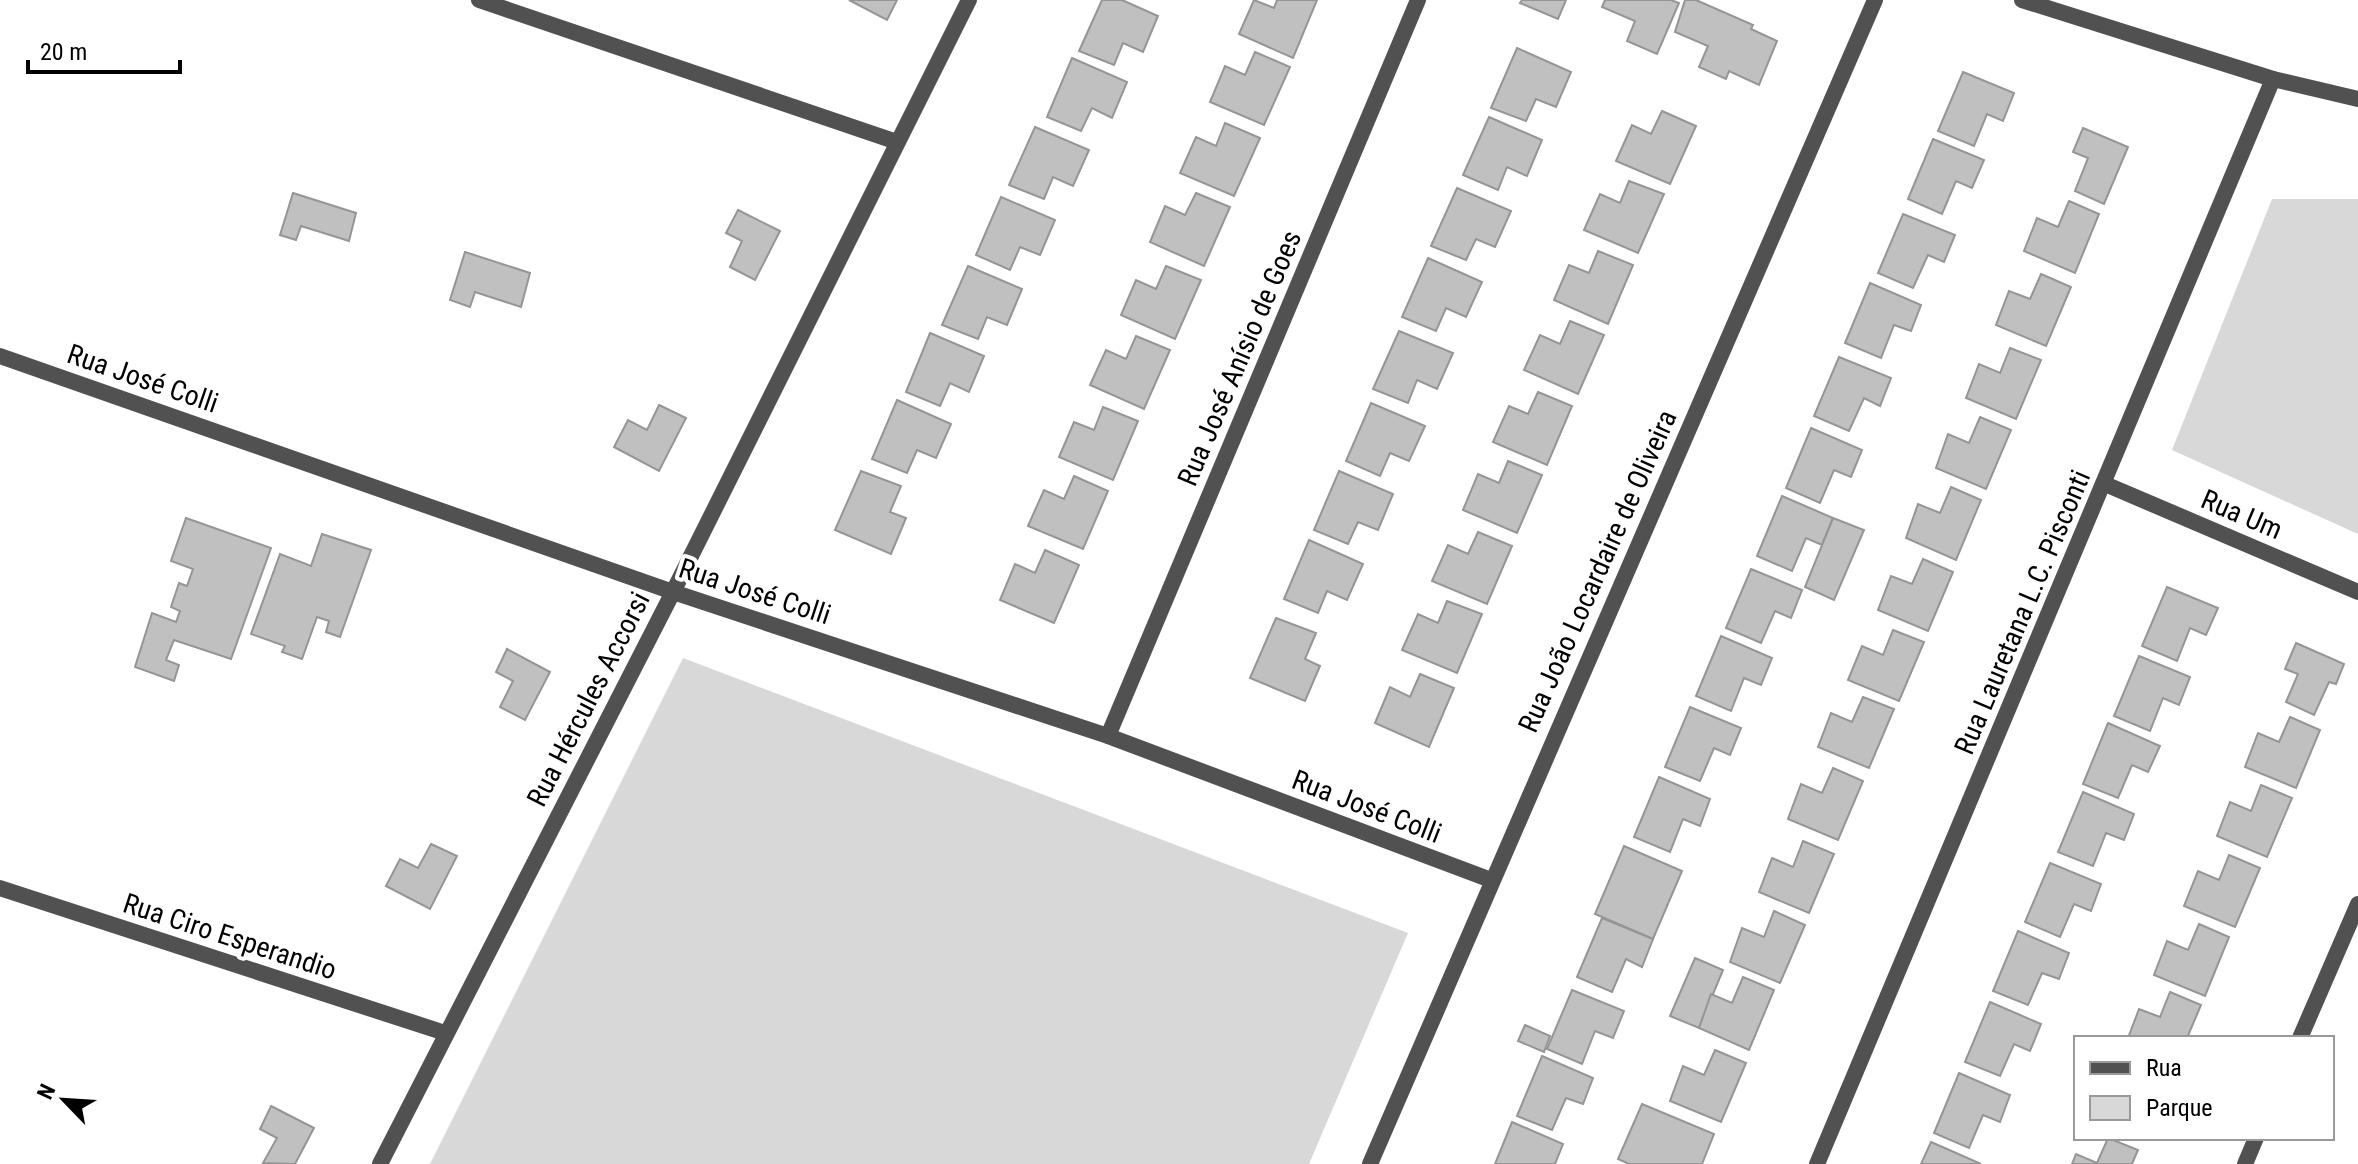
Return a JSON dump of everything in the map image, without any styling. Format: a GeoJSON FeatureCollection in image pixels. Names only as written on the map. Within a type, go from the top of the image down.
{"type":"FeatureCollection","features":[{"type":"Feature","properties":{"kind":"street"},"geometry":{"type":"LineString","coordinates":[[479,0],[897,142]]}},
{"type":"Feature","properties":{"kind":"street","name":"Rua Hércules Accorsi"},"geometry":{"type":"LineString","coordinates":[[380,1164],[673,592],[969,0]]}},
{"type":"Feature","properties":{"kind":"street","name":"Rua José Anísio de Goes"},"geometry":{"type":"LineString","coordinates":[[1108,736],[1418,0]]}},
{"type":"Feature","properties":{"kind":"street","name":"Rua João Locardaire de Oliveira"},"geometry":{"type":"LineString","coordinates":[[1370,1164],[1875,0]]}},
{"type":"Feature","properties":{"kind":"street"},"geometry":{"type":"LineString","coordinates":[[2022,0],[2273,79],[2358,99]]}},
{"type":"Feature","properties":{"kind":"street","name":"Rua Lauretana L.C. Pisconti"},"geometry":{"type":"LineString","coordinates":[[1817,1164],[2273,79]]}},
{"type":"Feature","properties":{"kind":"street","name":"Rua José Colli"},"geometry":{"type":"LineString","coordinates":[[0,356],[673,592],[1108,736],[1491,880]]}},
{"type":"Feature","properties":{"kind":"street","name":"Rua Um"},"geometry":{"type":"LineString","coordinates":[[2105,484],[2358,592]]}},
{"type":"Feature","properties":{"kind":"street","name":"Rua Ciro Esperandio"},"geometry":{"type":"LineString","coordinates":[[0,888],[445,1033]]}},
{"type":"Feature","properties":{"kind":"street"},"geometry":{"type":"LineString","coordinates":[[2301,1036],[2358,904]]}},
{"type":"Feature","properties":{"kind":"street"},"geometry":{"type":"LineString","coordinates":[[2245,1164],[2255,1140]]}},
{"type":"Feature","properties":{"kind":"green space"},"geometry":{"type":"Polygon","coordinates":[[[2272,199],[2358,199],[2358,534],[2172,450],[2272,199]]]}},
{"type":"Feature","properties":{"kind":"green space"},"geometry":{"type":"Polygon","coordinates":[[[683,658],[1408,933],[1309,1164],[430,1164],[683,658]]]}},
{"type":"Feature","properties":{"kind":"building"},"geometry":{"type":"Polygon","coordinates":[[[849,0],[897,0],[887,20],[849,0]]]}},
{"type":"Feature","properties":{"kind":"building"},"geometry":{"type":"Polygon","coordinates":[[[1102,0],[1122,0],[1158,16],[1143,52],[1123,43],[1114,65],[1079,51],[1102,0]]]}},
{"type":"Feature","properties":{"kind":"building"},"geometry":{"type":"Polygon","coordinates":[[[1254,0],[1274,8],[1277,0],[1317,0],[1293,58],[1239,34],[1254,0]]]}},
{"type":"Feature","properties":{"kind":"building"},"geometry":{"type":"Polygon","coordinates":[[[1522,0],[1566,0],[1558,19],[1520,3],[1522,0]]]}},
{"type":"Feature","properties":{"kind":"building"},"geometry":{"type":"Polygon","coordinates":[[[1605,0],[1671,0],[1679,3],[1657,54],[1627,41],[1635,21],[1602,7],[1605,0]]]}},
{"type":"Feature","properties":{"kind":"building"},"geometry":{"type":"Polygon","coordinates":[[[1685,0],[1696,0],[1753,25],[1751,29],[1777,41],[1759,85],[1729,71],[1726,79],[1699,67],[1708,46],[1675,32],[1685,0]]]}},
{"type":"Feature","properties":{"kind":"building"},"geometry":{"type":"Polygon","coordinates":[[[1517,48],[1571,72],[1556,107],[1536,99],[1526,121],[1491,108],[1517,48]]]}},
{"type":"Feature","properties":{"kind":"building"},"geometry":{"type":"Polygon","coordinates":[[[1255,52],[1290,67],[1264,125],[1210,102],[1225,66],[1245,75],[1255,52]]]}},
{"type":"Feature","properties":{"kind":"building"},"geometry":{"type":"Polygon","coordinates":[[[1072,58],[1127,82],[1112,118],[1092,108],[1081,131],[1047,117],[1072,58]]]}},
{"type":"Feature","properties":{"kind":"building"},"geometry":{"type":"Polygon","coordinates":[[[1963,72],[2014,93],[2003,121],[1987,114],[1974,146],[1938,131],[1963,72]]]}},
{"type":"Feature","properties":{"kind":"building"},"geometry":{"type":"Polygon","coordinates":[[[1662,111],[1696,126],[1670,184],[1616,161],[1632,125],[1651,134],[1662,111]]]}},
{"type":"Feature","properties":{"kind":"building"},"geometry":{"type":"Polygon","coordinates":[[[1489,117],[1542,140],[1527,176],[1507,167],[1498,190],[1463,175],[1489,117]]]}},
{"type":"Feature","properties":{"kind":"building"},"geometry":{"type":"Polygon","coordinates":[[[1225,123],[1260,138],[1234,196],[1180,173],[1196,137],[1216,146],[1225,123]]]}},
{"type":"Feature","properties":{"kind":"building"},"geometry":{"type":"Polygon","coordinates":[[[1035,127],[1089,150],[1073,186],[1053,177],[1044,199],[1009,185],[1035,127]]]}},
{"type":"Feature","properties":{"kind":"building"},"geometry":{"type":"Polygon","coordinates":[[[2083,128],[2128,147],[2104,204],[2075,191],[2088,158],[2073,152],[2083,128]]]}},
{"type":"Feature","properties":{"kind":"building"},"geometry":{"type":"Polygon","coordinates":[[[1933,139],[1984,160],[1972,188],[1956,181],[1942,214],[1908,199],[1933,139]]]}},
{"type":"Feature","properties":{"kind":"building"},"geometry":{"type":"Polygon","coordinates":[[[1629,181],[1664,194],[1638,253],[1584,230],[1600,194],[1620,203],[1629,181]]]}},
{"type":"Feature","properties":{"kind":"building"},"geometry":{"type":"Polygon","coordinates":[[[1457,188],[1511,211],[1495,247],[1476,239],[1466,260],[1431,246],[1457,188]]]}},
{"type":"Feature","properties":{"kind":"building"},"geometry":{"type":"Polygon","coordinates":[[[293,193],[356,213],[349,241],[301,226],[296,240],[280,235],[293,193]]]}},
{"type":"Feature","properties":{"kind":"building"},"geometry":{"type":"Polygon","coordinates":[[[1196,193],[1230,207],[1204,266],[1150,242],[1165,206],[1185,215],[1196,193]]]}},
{"type":"Feature","properties":{"kind":"building"},"geometry":{"type":"Polygon","coordinates":[[[1001,197],[1055,220],[1040,255],[1020,247],[1010,270],[976,255],[1001,197]]]}},
{"type":"Feature","properties":{"kind":"building"},"geometry":{"type":"Polygon","coordinates":[[[2069,201],[2099,214],[2075,273],[2024,251],[2037,218],[2058,227],[2069,201]]]}},
{"type":"Feature","properties":{"kind":"building"},"geometry":{"type":"Polygon","coordinates":[[[738,210],[780,231],[755,280],[730,267],[742,241],[726,233],[738,210]]]}},
{"type":"Feature","properties":{"kind":"building"},"geometry":{"type":"Polygon","coordinates":[[[1903,214],[1955,235],[1944,262],[1928,255],[1913,288],[1878,273],[1903,214]]]}},
{"type":"Feature","properties":{"kind":"building"},"geometry":{"type":"Polygon","coordinates":[[[1598,251],[1633,265],[1608,324],[1554,300],[1569,265],[1589,273],[1598,251]]]}},
{"type":"Feature","properties":{"kind":"building"},"geometry":{"type":"Polygon","coordinates":[[[465,252],[530,273],[521,307],[475,292],[470,307],[450,300],[465,252]]]}},
{"type":"Feature","properties":{"kind":"building"},"geometry":{"type":"Polygon","coordinates":[[[1428,258],[1482,282],[1466,317],[1446,308],[1436,331],[1402,317],[1428,258]]]}},
{"type":"Feature","properties":{"kind":"building"},"geometry":{"type":"Polygon","coordinates":[[[968,266],[1022,289],[1007,325],[987,317],[978,339],[942,325],[968,266]]]}},
{"type":"Feature","properties":{"kind":"building"},"geometry":{"type":"Polygon","coordinates":[[[1166,266],[1201,280],[1175,339],[1121,315],[1136,280],[1156,289],[1166,266]]]}},
{"type":"Feature","properties":{"kind":"building"},"geometry":{"type":"Polygon","coordinates":[[[2041,274],[2071,287],[2046,346],[1996,325],[2009,291],[2030,299],[2041,274]]]}},
{"type":"Feature","properties":{"kind":"building"},"geometry":{"type":"Polygon","coordinates":[[[1870,283],[1921,305],[1911,331],[1894,325],[1881,358],[1845,343],[1870,283]]]}},
{"type":"Feature","properties":{"kind":"building"},"geometry":{"type":"Polygon","coordinates":[[[1570,321],[1604,335],[1578,394],[1524,370],[1540,335],[1560,344],[1570,321]]]}},
{"type":"Feature","properties":{"kind":"building"},"geometry":{"type":"Polygon","coordinates":[[[1399,331],[1453,353],[1437,389],[1417,380],[1408,403],[1373,389],[1399,331]]]}},
{"type":"Feature","properties":{"kind":"building"},"geometry":{"type":"Polygon","coordinates":[[[930,333],[984,356],[969,392],[950,383],[940,406],[906,392],[930,333]]]}},
{"type":"Feature","properties":{"kind":"building"},"geometry":{"type":"Polygon","coordinates":[[[1136,336],[1170,350],[1144,409],[1090,385],[1106,350],[1126,359],[1136,336]]]}},
{"type":"Feature","properties":{"kind":"building"},"geometry":{"type":"Polygon","coordinates":[[[2010,348],[2041,360],[2016,419],[1966,398],[1979,364],[2000,373],[2010,348]]]}},
{"type":"Feature","properties":{"kind":"building"},"geometry":{"type":"Polygon","coordinates":[[[1839,357],[1891,378],[1880,406],[1864,398],[1849,431],[1814,416],[1839,357]]]}},
{"type":"Feature","properties":{"kind":"building"},"geometry":{"type":"Polygon","coordinates":[[[1538,392],[1572,406],[1547,465],[1493,442],[1509,406],[1528,414],[1538,392]]]}},
{"type":"Feature","properties":{"kind":"building"},"geometry":{"type":"Polygon","coordinates":[[[897,400],[951,424],[936,458],[917,450],[907,473],[872,459],[897,400]]]}},
{"type":"Feature","properties":{"kind":"building"},"geometry":{"type":"Polygon","coordinates":[[[1371,403],[1425,426],[1409,461],[1390,453],[1380,476],[1346,461],[1371,403]]]}},
{"type":"Feature","properties":{"kind":"building"},"geometry":{"type":"Polygon","coordinates":[[[659,405],[686,418],[659,471],[614,447],[628,420],[647,430],[659,405]]]}},
{"type":"Feature","properties":{"kind":"building"},"geometry":{"type":"Polygon","coordinates":[[[1103,407],[1138,421],[1113,480],[1059,457],[1074,422],[1094,430],[1103,407]]]}},
{"type":"Feature","properties":{"kind":"building"},"geometry":{"type":"Polygon","coordinates":[[[1980,417],[2011,430],[1986,489],[1936,468],[1948,434],[1969,443],[1980,417]]]}},
{"type":"Feature","properties":{"kind":"building"},"geometry":{"type":"Polygon","coordinates":[[[1811,428],[1862,450],[1851,477],[1834,470],[1820,503],[1786,488],[1811,428]]]}},
{"type":"Feature","properties":{"kind":"building"},"geometry":{"type":"Polygon","coordinates":[[[1508,461],[1542,475],[1517,533],[1463,510],[1478,474],[1499,483],[1508,461]]]}},
{"type":"Feature","properties":{"kind":"building"},"geometry":{"type":"Polygon","coordinates":[[[861,471],[901,486],[890,512],[906,518],[891,554],[835,530],[861,471]]]}},
{"type":"Feature","properties":{"kind":"building"},"geometry":{"type":"Polygon","coordinates":[[[1339,471],[1393,494],[1378,530],[1358,522],[1348,544],[1314,530],[1339,471]]]}},
{"type":"Feature","properties":{"kind":"building"},"geometry":{"type":"Polygon","coordinates":[[[1074,476],[1108,491],[1083,549],[1028,526],[1044,490],[1064,499],[1074,476]]]}},
{"type":"Feature","properties":{"kind":"building"},"geometry":{"type":"Polygon","coordinates":[[[1951,487],[1981,500],[1956,560],[1906,538],[1918,504],[1940,513],[1951,487]]]}},
{"type":"Feature","properties":{"kind":"building"},"geometry":{"type":"Polygon","coordinates":[[[1782,496],[1833,518],[1822,545],[1806,538],[1792,571],[1757,556],[1782,496]]]}},
{"type":"Feature","properties":{"kind":"building"},"geometry":{"type":"Polygon","coordinates":[[[186,518],[271,548],[231,659],[174,640],[166,660],[179,665],[174,681],[135,667],[152,613],[176,622],[180,611],[171,607],[179,583],[187,586],[193,569],[171,561],[186,518]]]}},
{"type":"Feature","properties":{"kind":"building"},"geometry":{"type":"Polygon","coordinates":[[[1833,518],[1864,530],[1834,600],[1805,587],[1833,518]]]}},
{"type":"Feature","properties":{"kind":"building"},"geometry":{"type":"Polygon","coordinates":[[[1478,532],[1512,546],[1487,604],[1432,581],[1448,545],[1468,554],[1478,532]]]}},
{"type":"Feature","properties":{"kind":"building"},"geometry":{"type":"Polygon","coordinates":[[[322,534],[371,550],[340,637],[326,632],[329,621],[317,617],[302,659],[282,652],[285,646],[251,634],[280,554],[311,566],[322,534]]]}},
{"type":"Feature","properties":{"kind":"building"},"geometry":{"type":"Polygon","coordinates":[[[1309,540],[1363,564],[1347,600],[1327,591],[1318,613],[1284,599],[1309,540]]]}},
{"type":"Feature","properties":{"kind":"building"},"geometry":{"type":"Polygon","coordinates":[[[1045,550],[1079,565],[1054,623],[1000,600],[1015,564],[1035,573],[1045,550]]]}},
{"type":"Feature","properties":{"kind":"building"},"geometry":{"type":"Polygon","coordinates":[[[1923,559],[1953,572],[1928,631],[1878,610],[1891,576],[1912,584],[1923,559]]]}},
{"type":"Feature","properties":{"kind":"building"},"geometry":{"type":"Polygon","coordinates":[[[1751,569],[1802,590],[1791,618],[1775,611],[1761,643],[1726,628],[1751,569]]]}},
{"type":"Feature","properties":{"kind":"building"},"geometry":{"type":"Polygon","coordinates":[[[2167,587],[2218,608],[2206,635],[2190,628],[2177,661],[2142,646],[2167,587]]]}},
{"type":"Feature","properties":{"kind":"building"},"geometry":{"type":"Polygon","coordinates":[[[1447,601],[1482,614],[1457,673],[1402,650],[1418,614],[1438,623],[1447,601]]]}},
{"type":"Feature","properties":{"kind":"building"},"geometry":{"type":"Polygon","coordinates":[[[1276,618],[1316,633],[1305,659],[1320,666],[1305,701],[1250,678],[1276,618]]]}},
{"type":"Feature","properties":{"kind":"building"},"geometry":{"type":"Polygon","coordinates":[[[1893,630],[1924,642],[1899,701],[1848,680],[1862,646],[1883,655],[1893,630]]]}},
{"type":"Feature","properties":{"kind":"building"},"geometry":{"type":"Polygon","coordinates":[[[1721,636],[1772,658],[1761,685],[1744,678],[1731,711],[1696,696],[1721,636]]]}},
{"type":"Feature","properties":{"kind":"building"},"geometry":{"type":"Polygon","coordinates":[[[2296,643],[2344,664],[2336,684],[2329,682],[2314,715],[2286,702],[2298,674],[2285,669],[2296,643]]]}},
{"type":"Feature","properties":{"kind":"building"},"geometry":{"type":"Polygon","coordinates":[[[507,649],[550,672],[525,720],[500,707],[513,681],[496,672],[507,649]]]}},
{"type":"Feature","properties":{"kind":"building"},"geometry":{"type":"Polygon","coordinates":[[[2139,656],[2190,677],[2179,705],[2163,698],[2150,731],[2114,716],[2139,656]]]}},
{"type":"Feature","properties":{"kind":"building"},"geometry":{"type":"Polygon","coordinates":[[[1420,674],[1454,688],[1429,747],[1375,723],[1390,687],[1410,697],[1420,674]]]}},
{"type":"Feature","properties":{"kind":"building"},"geometry":{"type":"Polygon","coordinates":[[[1863,697],[1894,709],[1869,768],[1818,747],[1831,713],[1852,722],[1863,697]]]}},
{"type":"Feature","properties":{"kind":"building"},"geometry":{"type":"Polygon","coordinates":[[[1690,707],[1741,728],[1730,755],[1714,748],[1700,781],[1665,767],[1690,707]]]}},
{"type":"Feature","properties":{"kind":"building"},"geometry":{"type":"Polygon","coordinates":[[[2290,717],[2320,730],[2296,788],[2245,767],[2258,733],[2279,742],[2290,717]]]}},
{"type":"Feature","properties":{"kind":"building"},"geometry":{"type":"Polygon","coordinates":[[[2108,723],[2160,746],[2148,772],[2132,765],[2118,798],[2083,784],[2108,723]]]}},
{"type":"Feature","properties":{"kind":"building"},"geometry":{"type":"Polygon","coordinates":[[[1833,768],[1863,781],[1838,840],[1788,819],[1801,784],[1822,793],[1833,768]]]}},
{"type":"Feature","properties":{"kind":"building"},"geometry":{"type":"Polygon","coordinates":[[[1659,777],[1710,799],[1700,826],[1683,819],[1670,852],[1634,837],[1659,777]]]}},
{"type":"Feature","properties":{"kind":"building"},"geometry":{"type":"Polygon","coordinates":[[[2261,785],[2292,798],[2267,857],[2217,836],[2230,802],[2251,811],[2261,785]]]}},
{"type":"Feature","properties":{"kind":"building"},"geometry":{"type":"Polygon","coordinates":[[[2083,792],[2134,814],[2124,840],[2106,833],[2093,866],[2058,852],[2083,792]]]}},
{"type":"Feature","properties":{"kind":"building"},"geometry":{"type":"Polygon","coordinates":[[[1803,841],[1834,854],[1809,913],[1759,892],[1772,858],[1793,867],[1803,841]]]}},
{"type":"Feature","properties":{"kind":"building"},"geometry":{"type":"Polygon","coordinates":[[[431,844],[457,856],[430,909],[386,886],[400,859],[418,868],[431,844]]]}},
{"type":"Feature","properties":{"kind":"building"},"geometry":{"type":"Polygon","coordinates":[[[1624,846],[1682,871],[1653,939],[1595,914],[1624,846]]]}},
{"type":"Feature","properties":{"kind":"building"},"geometry":{"type":"Polygon","coordinates":[[[2229,855],[2260,868],[2235,927],[2184,906],[2198,871],[2219,880],[2229,855]]]}},
{"type":"Feature","properties":{"kind":"building"},"geometry":{"type":"Polygon","coordinates":[[[2050,863],[2101,884],[2091,911],[2074,904],[2060,937],[2025,922],[2050,863]]]}},
{"type":"Feature","properties":{"kind":"building"},"geometry":{"type":"Polygon","coordinates":[[[1774,911],[1805,925],[1780,983],[1730,962],[1742,928],[1764,937],[1774,911]]]}},
{"type":"Feature","properties":{"kind":"building"},"geometry":{"type":"Polygon","coordinates":[[[1602,918],[1653,939],[1642,967],[1626,959],[1612,992],[1577,977],[1602,918]]]}},
{"type":"Feature","properties":{"kind":"building"},"geometry":{"type":"Polygon","coordinates":[[[2199,924],[2229,937],[2205,996],[2154,975],[2167,941],[2188,950],[2199,924]]]}},
{"type":"Feature","properties":{"kind":"building"},"geometry":{"type":"Polygon","coordinates":[[[2018,931],[2069,953],[2059,979],[2042,973],[2028,1005],[1993,991],[2018,931]]]}},
{"type":"Feature","properties":{"kind":"building"},"geometry":{"type":"Polygon","coordinates":[[[1695,958],[1723,970],[1699,1028],[1670,1016],[1695,958]]]}},
{"type":"Feature","properties":{"kind":"building"},"geometry":{"type":"Polygon","coordinates":[[[1743,977],[1774,990],[1749,1050],[1699,1028],[1711,994],[1732,1003],[1743,977]]]}},
{"type":"Feature","properties":{"kind":"building"},"geometry":{"type":"Polygon","coordinates":[[[1572,990],[1624,1011],[1613,1038],[1595,1031],[1582,1064],[1547,1049],[1572,990]]]}},
{"type":"Feature","properties":{"kind":"building"},"geometry":{"type":"Polygon","coordinates":[[[2170,992],[2201,1005],[2188,1036],[2129,1036],[2139,1009],[2160,1017],[2170,992]]]}},
{"type":"Feature","properties":{"kind":"building"},"geometry":{"type":"Polygon","coordinates":[[[1990,1002],[2041,1024],[2030,1051],[2014,1044],[2000,1076],[1965,1062],[1990,1002]]]}},
{"type":"Feature","properties":{"kind":"building"},"geometry":{"type":"Polygon","coordinates":[[[1525,1025],[1550,1036],[1544,1052],[1518,1041],[1525,1025]]]}},
{"type":"Feature","properties":{"kind":"building"},"geometry":{"type":"Polygon","coordinates":[[[1715,1050],[1746,1063],[1721,1122],[1670,1101],[1683,1066],[1704,1075],[1715,1050]]]}},
{"type":"Feature","properties":{"kind":"building"},"geometry":{"type":"Polygon","coordinates":[[[1542,1056],[1593,1078],[1583,1104],[1566,1098],[1552,1130],[1517,1116],[1542,1056]]]}},
{"type":"Feature","properties":{"kind":"building"},"geometry":{"type":"Polygon","coordinates":[[[1959,1073],[2010,1095],[2000,1122],[1983,1115],[1969,1148],[1934,1133],[1959,1073]]]}},
{"type":"Feature","properties":{"kind":"building"},"geometry":{"type":"Polygon","coordinates":[[[1642,1104],[1714,1134],[1702,1164],[1629,1164],[1618,1159],[1642,1104]]]}},
{"type":"Feature","properties":{"kind":"building"},"geometry":{"type":"Polygon","coordinates":[[[271,1106],[314,1128],[295,1164],[263,1163],[277,1138],[260,1129],[271,1106]]]}},
{"type":"Feature","properties":{"kind":"building"},"geometry":{"type":"Polygon","coordinates":[[[1512,1122],[1563,1144],[1555,1164],[1495,1164],[1512,1122]]]}},
{"type":"Feature","properties":{"kind":"building"},"geometry":{"type":"Polygon","coordinates":[[[2107,1140],[2138,1150],[2132,1164],[2072,1164],[2076,1154],[2097,1163],[2107,1140]]]}},
{"type":"Feature","properties":{"kind":"building"},"geometry":{"type":"Polygon","coordinates":[[[1931,1142],[1981,1164],[1921,1164],[1931,1142]]]}}]}
